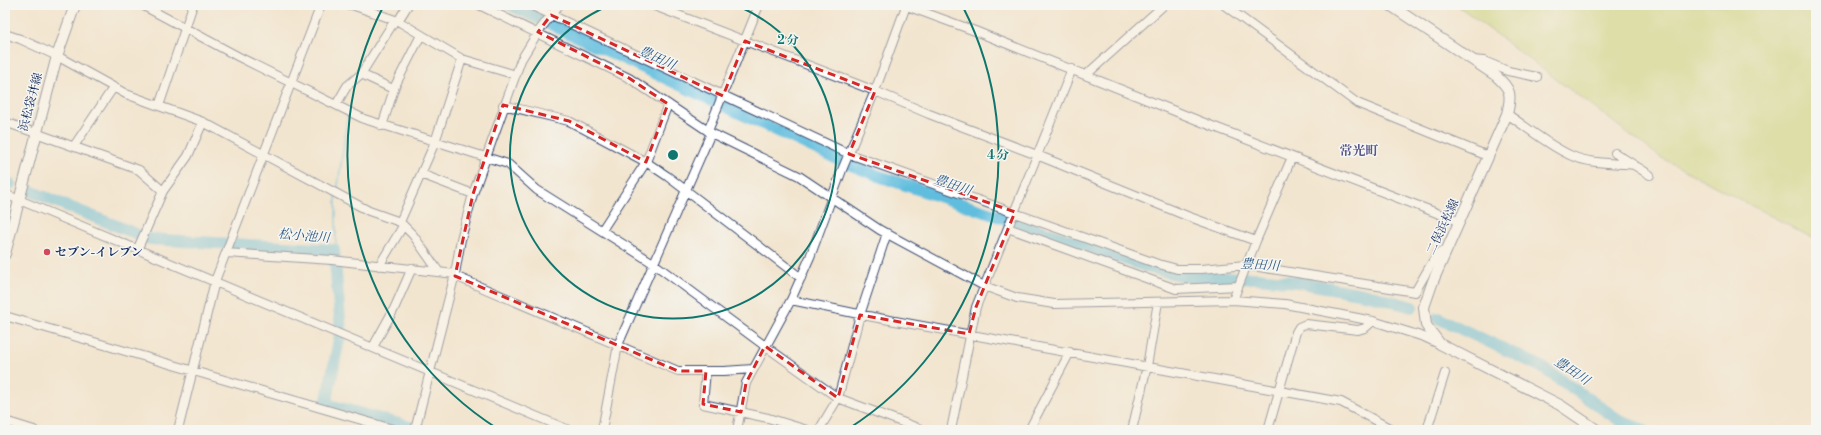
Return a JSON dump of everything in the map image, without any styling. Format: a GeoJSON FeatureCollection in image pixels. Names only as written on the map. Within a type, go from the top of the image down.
{"type":"FeatureCollection","features":[{"type":"Feature","properties":{"kind":"main road","name":"浜松袋井線"},"geometry":{"type":"LineString","coordinates":[[5,254],[18,198],[57,56],[75,5]]}},
{"type":"Feature","properties":{"kind":"main road","name":"二俣浜松線"},"geometry":{"type":"LineString","coordinates":[[1390,5],[1507,85],[1511,98],[1507,114],[1460,222],[1446,250],[1424,307],[1426,325],[1440,344],[1560,405],[1597,430]]}},
{"type":"Feature","properties":{"kind":"street"},"geometry":{"type":"LineString","coordinates":[[142,5],[290,84],[382,126],[508,164],[538,190],[556,203],[602,230],[653,263],[838,398],[923,430]]}},
{"type":"Feature","properties":{"kind":"street"},"geometry":{"type":"LineString","coordinates":[[159,106],[193,5]]}},
{"type":"Feature","properties":{"kind":"street"},"geometry":{"type":"LineString","coordinates":[[178,430],[216,281],[321,5]]}},
{"type":"Feature","properties":{"kind":"street"},"geometry":{"type":"LineString","coordinates":[[345,5],[352,5],[396,20],[462,59],[516,75]]}},
{"type":"Feature","properties":{"kind":"street"},"geometry":{"type":"LineString","coordinates":[[336,105],[347,86],[361,74],[396,20],[408,5]]}},
{"type":"Feature","properties":{"kind":"street"},"geometry":{"type":"LineString","coordinates":[[479,5],[540,30],[629,78],[709,132],[798,176],[832,196],[844,206],[887,233],[984,286],[1017,298],[1042,303],[1233,300],[1285,304],[1373,321],[1424,336],[1440,344]]}},
{"type":"Feature","properties":{"kind":"street"},"geometry":{"type":"LineString","coordinates":[[530,5],[550,16],[848,155],[1155,263],[1178,269],[1245,267],[1415,292],[1437,254],[1446,250]]}},
{"type":"Feature","properties":{"kind":"street"},"geometry":{"type":"LineString","coordinates":[[416,428],[455,275],[461,239],[473,194],[503,106],[521,60],[540,30],[559,5]]}},
{"type":"Feature","properties":{"kind":"street"},"geometry":{"type":"LineString","coordinates":[[652,5],[875,91],[929,114],[1037,155],[1187,216],[1256,241]]}},
{"type":"Feature","properties":{"kind":"street"},"geometry":{"type":"LineString","coordinates":[[602,430],[618,345],[686,190],[759,5]]}},
{"type":"Feature","properties":{"kind":"street"},"geometry":{"type":"LineString","coordinates":[[737,430],[744,388],[765,346],[791,300],[801,278],[842,170],[875,91],[905,5],[1072,69],[1460,222]]}},
{"type":"Feature","properties":{"kind":"street"},"geometry":{"type":"LineString","coordinates":[[1086,75],[1164,5]]}},
{"type":"Feature","properties":{"kind":"street"},"geometry":{"type":"LineString","coordinates":[[1224,5],[1357,103],[1488,156]]}},
{"type":"Feature","properties":{"kind":"street"},"geometry":{"type":"LineString","coordinates":[[5,34],[20,39],[57,56],[113,88],[204,122],[264,153],[369,211],[402,224],[413,235],[439,272]]}},
{"type":"Feature","properties":{"kind":"street"},"geometry":{"type":"LineString","coordinates":[[382,126],[394,89],[421,35]]}},
{"type":"Feature","properties":{"kind":"street"},"geometry":{"type":"LineString","coordinates":[[379,266],[402,224],[435,142],[462,59]]}},
{"type":"Feature","properties":{"kind":"street"},"geometry":{"type":"LineString","coordinates":[[1471,60],[1484,61],[1508,71],[1537,77]]}},
{"type":"Feature","properties":{"kind":"street"},"geometry":{"type":"LineString","coordinates":[[951,430],[969,334],[976,307],[1072,69]]}},
{"type":"Feature","properties":{"kind":"street"},"geometry":{"type":"LineString","coordinates":[[361,74],[394,89]]}},
{"type":"Feature","properties":{"kind":"street"},"geometry":{"type":"LineString","coordinates":[[74,146],[113,88]]}},
{"type":"Feature","properties":{"kind":"street"},"geometry":{"type":"LineString","coordinates":[[602,230],[646,162],[668,104]]}},
{"type":"Feature","properties":{"kind":"street"},"geometry":{"type":"LineString","coordinates":[[503,106],[569,121],[646,162],[686,190],[801,278]]}},
{"type":"Feature","properties":{"kind":"street"},"geometry":{"type":"LineString","coordinates":[[1507,114],[1553,146],[1573,157],[1599,162],[1634,165]]}},
{"type":"Feature","properties":{"kind":"street"},"geometry":{"type":"LineString","coordinates":[[5,122],[139,170],[163,191]]}},
{"type":"Feature","properties":{"kind":"street"},"geometry":{"type":"LineString","coordinates":[[141,241],[163,191],[188,156],[204,122]]}},
{"type":"Feature","properties":{"kind":"street"},"geometry":{"type":"LineString","coordinates":[[1616,153],[1650,175]]}},
{"type":"Feature","properties":{"kind":"street"},"geometry":{"type":"LineString","coordinates":[[1233,300],[1245,267],[1292,157]]}},
{"type":"Feature","properties":{"kind":"street"},"geometry":{"type":"LineString","coordinates":[[421,174],[473,194]]}},
{"type":"Feature","properties":{"kind":"street"},"geometry":{"type":"LineString","coordinates":[[5,194],[141,241],[216,281],[568,430]]}},
{"type":"Feature","properties":{"kind":"street"},"geometry":{"type":"LineString","coordinates":[[1009,227],[1176,289],[1239,285]]}},
{"type":"Feature","properties":{"kind":"street"},"geometry":{"type":"LineString","coordinates":[[819,430],[838,398],[860,315],[887,233]]}},
{"type":"Feature","properties":{"kind":"street"},"geometry":{"type":"LineString","coordinates":[[226,253],[336,260],[379,266],[412,268],[455,275],[678,371],[753,369]]}},
{"type":"Feature","properties":{"kind":"street"},"geometry":{"type":"LineString","coordinates":[[373,347],[394,309],[412,268]]}},
{"type":"Feature","properties":{"kind":"street"},"geometry":{"type":"LineString","coordinates":[[791,300],[860,315],[1341,402],[1393,430]]}},
{"type":"Feature","properties":{"kind":"street"},"geometry":{"type":"LineString","coordinates":[[1132,430],[1147,366],[1158,302]]}},
{"type":"Feature","properties":{"kind":"street"},"geometry":{"type":"LineString","coordinates":[[5,316],[396,430]]}},
{"type":"Feature","properties":{"kind":"street"},"geometry":{"type":"LineString","coordinates":[[1268,430],[1296,332],[1299,327],[1306,324],[1358,330],[1365,328],[1373,321]]}},
{"type":"Feature","properties":{"kind":"street"},"geometry":{"type":"LineString","coordinates":[[1030,430],[1070,352]]}},
{"type":"Feature","properties":{"kind":"street"},"geometry":{"type":"LineString","coordinates":[[706,371],[704,404],[741,412],[807,430]]}},
{"type":"Feature","properties":{"kind":"street"},"geometry":{"type":"LineString","coordinates":[[1427,430],[1445,373]]}},
{"type":"Feature","properties":{"kind":"street"},"geometry":{"type":"LineString","coordinates":[[5,421],[34,430]]}},
{"type":"Feature","properties":{"kind":"highlighted area"},"geometry":{"type":"Polygon","coordinates":[[[551,15],[723,96],[745,41],[875,91],[849,154],[1015,212],[976,307],[969,334],[860,315],[838,398],[765,346],[746,383],[741,412],[703,404],[706,371],[678,371],[455,276],[473,194],[503,105],[569,121],[646,162],[668,104],[629,78],[538,32],[551,15]]]}},
{"type":"Feature","properties":{"kind":"green space"},"geometry":{"type":"Polygon","coordinates":[[[1457,5],[1816,5],[1816,240],[1660,157],[1457,5]]]}},
{"type":"Feature","properties":{"kind":"waterway"},"geometry":{"type":"LineString","coordinates":[[135,5],[141,8]]}},
{"type":"Feature","properties":{"kind":"waterway","name":"豊田川"},"geometry":{"type":"LineString","coordinates":[[510,5],[844,162],[879,176],[1151,268],[1188,277],[1256,278],[1297,282],[1369,295],[1412,307]]}},
{"type":"Feature","properties":{"kind":"waterway"},"geometry":{"type":"LineString","coordinates":[[337,192],[348,115],[346,114]]}},
{"type":"Feature","properties":{"kind":"waterway","name":"松小池川"},"geometry":{"type":"LineString","coordinates":[[5,182],[10,184]]}},
{"type":"Feature","properties":{"kind":"waterway","name":"松小池川"},"geometry":{"type":"LineString","coordinates":[[30,191],[149,239],[334,250],[341,330],[326,404],[421,430]]}},
{"type":"Feature","properties":{"kind":"waterway"},"geometry":{"type":"LineString","coordinates":[[334,250],[336,242],[336,196]]}},
{"type":"Feature","properties":{"kind":"waterway","name":"豊田川"},"geometry":{"type":"LineString","coordinates":[[1438,318],[1540,366],[1622,422],[1644,430]]}},
{"type":"Feature","properties":{"kind":"place","name":"セブン-イレブン"},"geometry":{"type":"Point","coordinates":[47,252]}},
{"type":"Feature","properties":{"kind":"district","name":"常光町"},"geometry":{"type":"Point","coordinates":[1359,151]}}]}
